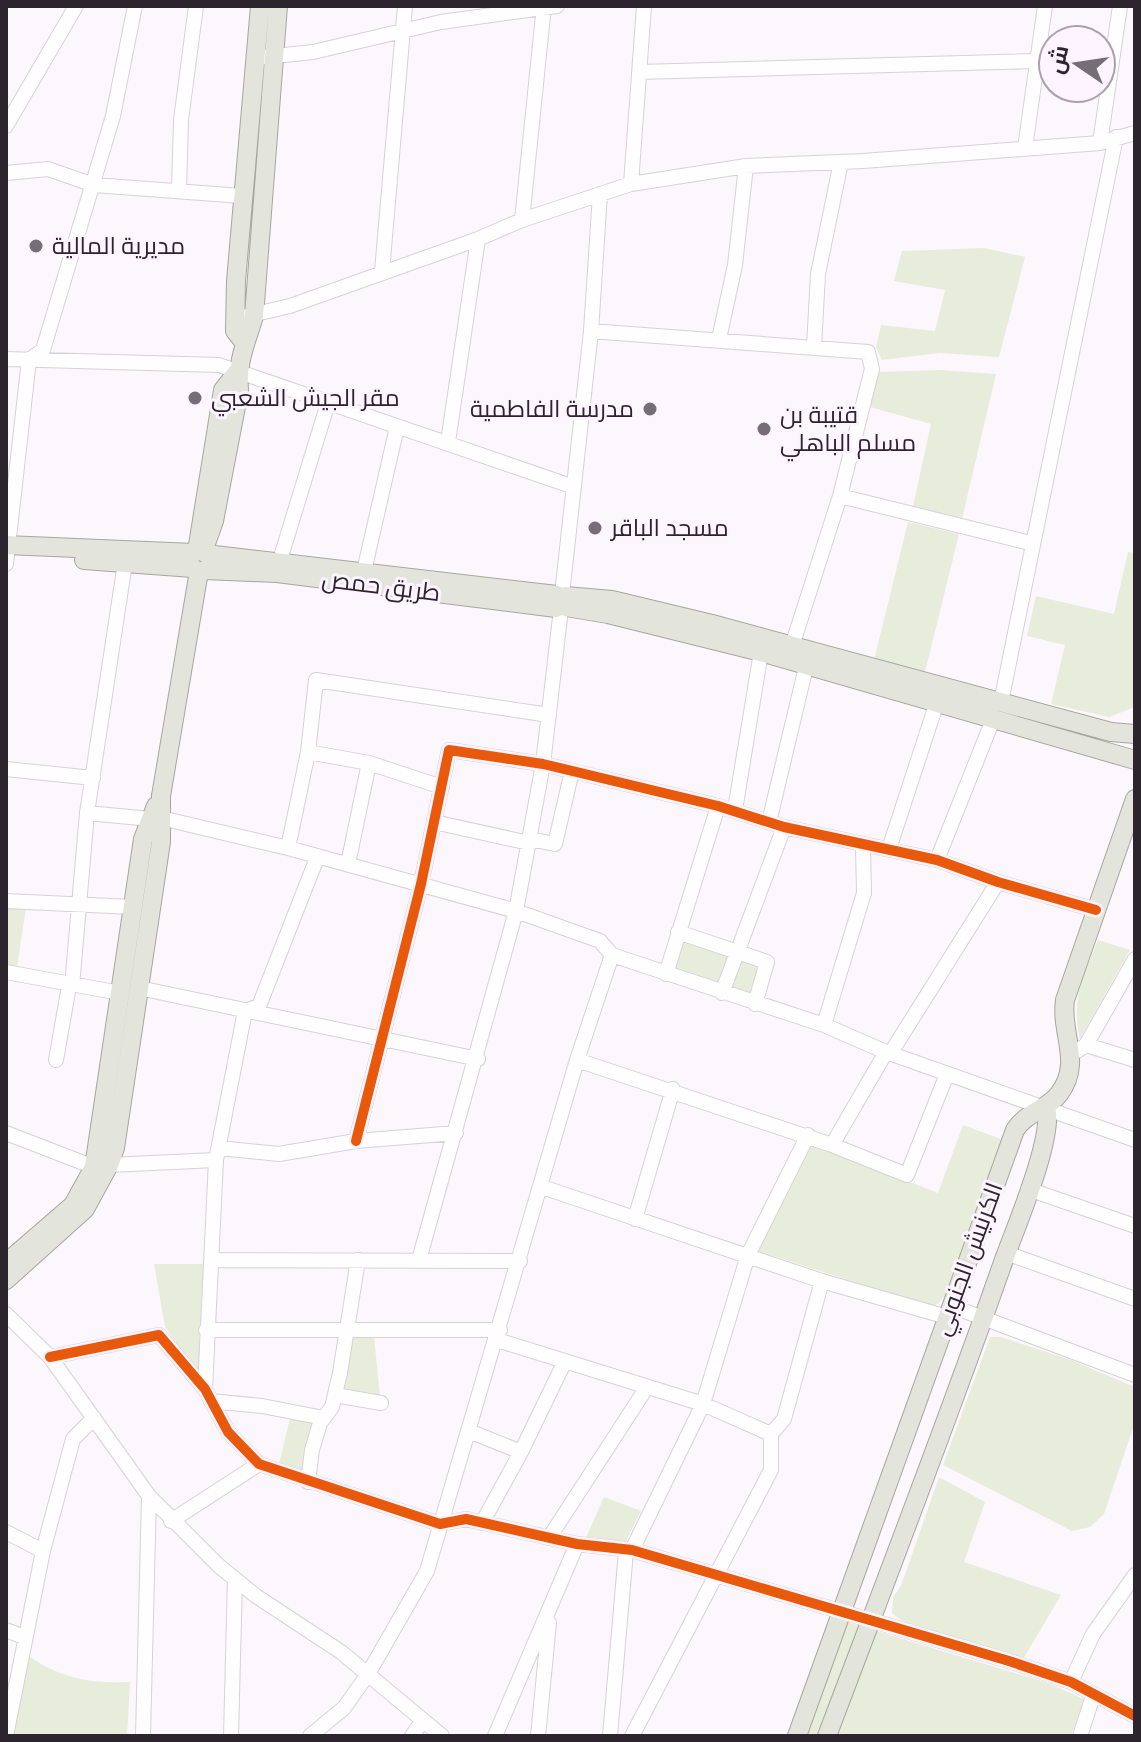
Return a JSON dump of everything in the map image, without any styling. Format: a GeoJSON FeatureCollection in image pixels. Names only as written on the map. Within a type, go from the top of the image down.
{"type":"FeatureCollection","features":[{"type":"Feature","properties":{"kind":"main road"},"geometry":{"type":"LineString","coordinates":[[130,990],[132,907],[143,839],[156,819],[161,796],[200,560],[214,521],[239,391],[238,371],[243,341],[235,331],[244,316],[265,57],[260,6]]}},
{"type":"Feature","properties":{"kind":"main road"},"geometry":{"type":"LineString","coordinates":[[244,316],[242,196],[265,57],[278,6]]}},
{"type":"Feature","properties":{"kind":"main road","name":"طريق حمص"},"geometry":{"type":"LineString","coordinates":[[7,549],[200,560],[277,573],[561,602]]}},
{"type":"Feature","properties":{"kind":"main road","name":"طريق حمص"},"geometry":{"type":"LineString","coordinates":[[7,549],[125,563],[280,560],[561,602]]}},
{"type":"Feature","properties":{"kind":"main road"},"geometry":{"type":"LineString","coordinates":[[561,602],[612,600],[792,646],[997,709],[1135,760]]}},
{"type":"Feature","properties":{"kind":"main road"},"geometry":{"type":"LineString","coordinates":[[561,602],[761,652],[937,702],[997,709],[1135,734]]}},
{"type":"Feature","properties":{"kind":"main road","name":"الكرنيش الجنوبي"},"geometry":{"type":"LineString","coordinates":[[797,1736],[1015,1130],[1024,1118],[1046,1106],[1062,1090],[1079,1050],[1065,1024],[1065,1000],[1135,799]]}},
{"type":"Feature","properties":{"kind":"main road"},"geometry":{"type":"LineString","coordinates":[[6,1280],[85,1209],[101,1166],[130,990],[161,842],[156,819]]}},
{"type":"Feature","properties":{"kind":"main road"},"geometry":{"type":"LineString","coordinates":[[827,1736],[931,1466],[1048,1133],[1046,1106]]}},
{"type":"Feature","properties":{"kind":"main road"},"geometry":{"type":"LineString","coordinates":[[6,1263],[73,1205],[101,1166]]}},
{"type":"Feature","properties":{"kind":"street"},"geometry":{"type":"LineString","coordinates":[[6,126],[76,6]]}},
{"type":"Feature","properties":{"kind":"street"},"geometry":{"type":"LineString","coordinates":[[6,564],[29,360],[43,350],[94,185],[113,116],[135,6]]}},
{"type":"Feature","properties":{"kind":"street"},"geometry":{"type":"LineString","coordinates":[[179,191],[181,120],[196,6]]}},
{"type":"Feature","properties":{"kind":"street"},"geometry":{"type":"LineString","coordinates":[[382,271],[405,6]]}},
{"type":"Feature","properties":{"kind":"street"},"geometry":{"type":"LineString","coordinates":[[441,22],[443,6]]}},
{"type":"Feature","properties":{"kind":"street"},"geometry":{"type":"LineString","coordinates":[[631,184],[644,6]]}},
{"type":"Feature","properties":{"kind":"street"},"geometry":{"type":"LineString","coordinates":[[1100,143],[1120,6]]}},
{"type":"Feature","properties":{"kind":"street"},"geometry":{"type":"LineString","coordinates":[[265,57],[313,52],[441,22],[548,7],[522,220]]}},
{"type":"Feature","properties":{"kind":"street"},"geometry":{"type":"LineString","coordinates":[[639,72],[1037,61],[1025,148]]}},
{"type":"Feature","properties":{"kind":"street"},"geometry":{"type":"LineString","coordinates":[[244,316],[290,306],[478,239],[522,220],[631,184],[746,166],[1100,143],[1135,133]]}},
{"type":"Feature","properties":{"kind":"street"},"geometry":{"type":"LineString","coordinates":[[937,860],[997,709],[1116,137]]}},
{"type":"Feature","properties":{"kind":"street"},"geometry":{"type":"LineString","coordinates":[[814,347],[818,274],[841,162]]}},
{"type":"Feature","properties":{"kind":"street"},"geometry":{"type":"LineString","coordinates":[[719,339],[735,265],[746,166]]}},
{"type":"Feature","properties":{"kind":"street"},"geometry":{"type":"LineString","coordinates":[[6,173],[48,169],[94,185],[242,196]]}},
{"type":"Feature","properties":{"kind":"street"},"geometry":{"type":"LineString","coordinates":[[419,1260],[478,1059],[516,911],[543,764],[591,331],[600,194]]}},
{"type":"Feature","properties":{"kind":"street"},"geometry":{"type":"LineString","coordinates":[[448,442],[478,239]]}},
{"type":"Feature","properties":{"kind":"street"},"geometry":{"type":"LineString","coordinates":[[591,331],[868,352],[872,369],[840,496],[792,646]]}},
{"type":"Feature","properties":{"kind":"street"},"geometry":{"type":"LineString","coordinates":[[6,359],[193,362],[238,371],[574,487]]}},
{"type":"Feature","properties":{"kind":"street"},"geometry":{"type":"LineString","coordinates":[[280,560],[328,403]]}},
{"type":"Feature","properties":{"kind":"street"},"geometry":{"type":"LineString","coordinates":[[364,571],[397,427]]}},
{"type":"Feature","properties":{"kind":"street"},"geometry":{"type":"LineString","coordinates":[[840,496],[1030,543]]}},
{"type":"Feature","properties":{"kind":"street"},"geometry":{"type":"LineString","coordinates":[[56,1060],[70,986],[87,813],[125,563]]}},
{"type":"Feature","properties":{"kind":"street"},"geometry":{"type":"LineString","coordinates":[[735,810],[761,652]]}},
{"type":"Feature","properties":{"kind":"street"},"geometry":{"type":"LineString","coordinates":[[722,993],[776,824],[806,667]]}},
{"type":"Feature","properties":{"kind":"street"},"geometry":{"type":"LineString","coordinates":[[288,848],[308,752],[316,680],[549,715]]}},
{"type":"Feature","properties":{"kind":"street"},"geometry":{"type":"LineString","coordinates":[[889,849],[937,702]]}},
{"type":"Feature","properties":{"kind":"street"},"geometry":{"type":"LineString","coordinates":[[356,1141],[379,1038],[421,884],[449,750],[543,764],[735,810],[863,846],[937,860],[998,882],[1096,910]]}},
{"type":"Feature","properties":{"kind":"street"},"geometry":{"type":"LineString","coordinates":[[308,752],[369,763],[442,787]]}},
{"type":"Feature","properties":{"kind":"street"},"geometry":{"type":"LineString","coordinates":[[348,864],[369,763]]}},
{"type":"Feature","properties":{"kind":"street"},"geometry":{"type":"LineString","coordinates":[[6,769],[93,778]]}},
{"type":"Feature","properties":{"kind":"street"},"geometry":{"type":"LineString","coordinates":[[434,822],[555,844],[572,771]]}},
{"type":"Feature","properties":{"kind":"street"},"geometry":{"type":"LineString","coordinates":[[666,974],[718,806]]}},
{"type":"Feature","properties":{"kind":"street"},"geometry":{"type":"LineString","coordinates":[[87,813],[156,819],[288,848],[516,911],[600,941],[612,955],[824,1025],[888,1053],[1046,1106],[1135,1140]]}},
{"type":"Feature","properties":{"kind":"street"},"geometry":{"type":"LineString","coordinates":[[824,1025],[864,893],[863,846]]}},
{"type":"Feature","properties":{"kind":"street"},"geometry":{"type":"LineString","coordinates":[[245,1011],[259,1006],[317,858]]}},
{"type":"Feature","properties":{"kind":"street"},"geometry":{"type":"LineString","coordinates":[[832,1145],[998,882]]}},
{"type":"Feature","properties":{"kind":"street"},"geometry":{"type":"LineString","coordinates":[[6,901],[78,907],[132,907]]}},
{"type":"Feature","properties":{"kind":"street"},"geometry":{"type":"LineString","coordinates":[[678,932],[767,962],[755,1004]]}},
{"type":"Feature","properties":{"kind":"street"},"geometry":{"type":"LineString","coordinates":[[310,1736],[344,1708],[368,1674],[427,1571],[577,1060],[612,955]]}},
{"type":"Feature","properties":{"kind":"street"},"geometry":{"type":"LineString","coordinates":[[1135,959],[1079,1050],[1135,1060]]}},
{"type":"Feature","properties":{"kind":"street"},"geometry":{"type":"LineString","coordinates":[[6,972],[70,986],[130,990],[245,1011],[478,1059]]}},
{"type":"Feature","properties":{"kind":"street"},"geometry":{"type":"LineString","coordinates":[[208,1395],[206,1330],[218,1154],[245,1011]]}},
{"type":"Feature","properties":{"kind":"street"},"geometry":{"type":"LineString","coordinates":[[577,1060],[808,1135],[907,1175],[947,1074]]}},
{"type":"Feature","properties":{"kind":"street"},"geometry":{"type":"LineString","coordinates":[[635,1219],[673,1089]]}},
{"type":"Feature","properties":{"kind":"street"},"geometry":{"type":"LineString","coordinates":[[6,1133],[101,1166],[218,1154],[279,1154],[356,1141],[456,1133]]}},
{"type":"Feature","properties":{"kind":"street"},"geometry":{"type":"LineString","coordinates":[[610,1736],[629,1550],[703,1404],[748,1255],[808,1135]]}},
{"type":"Feature","properties":{"kind":"street"},"geometry":{"type":"LineString","coordinates":[[542,1187],[822,1281],[982,1321],[1135,1375]]}},
{"type":"Feature","properties":{"kind":"street"},"geometry":{"type":"LineString","coordinates":[[1028,1189],[1135,1226]]}},
{"type":"Feature","properties":{"kind":"street"},"geometry":{"type":"LineString","coordinates":[[1006,1253],[1135,1299]]}},
{"type":"Feature","properties":{"kind":"street"},"geometry":{"type":"LineString","coordinates":[[211,1260],[520,1261]]}},
{"type":"Feature","properties":{"kind":"street"},"geometry":{"type":"LineString","coordinates":[[308,1482],[312,1450],[335,1395],[358,1260]]}},
{"type":"Feature","properties":{"kind":"street"},"geometry":{"type":"LineString","coordinates":[[632,1736],[771,1470],[771,1434],[784,1419],[822,1281]]}},
{"type":"Feature","properties":{"kind":"street"},"geometry":{"type":"LineString","coordinates":[[6,1314],[50,1357],[149,1496],[171,1521],[235,1579],[368,1674],[442,1736]]}},
{"type":"Feature","properties":{"kind":"street"},"geometry":{"type":"LineString","coordinates":[[206,1330],[348,1330],[498,1335],[565,1361],[703,1404],[771,1434]]}},
{"type":"Feature","properties":{"kind":"street"},"geometry":{"type":"LineString","coordinates":[[50,1357],[159,1335],[208,1395],[228,1432],[259,1464],[440,1524],[466,1519],[577,1544],[629,1550],[1071,1682],[1135,1716]]}},
{"type":"Feature","properties":{"kind":"street"},"geometry":{"type":"LineString","coordinates":[[482,1523],[565,1361]]}},
{"type":"Feature","properties":{"kind":"street"},"geometry":{"type":"LineString","coordinates":[[549,1538],[647,1387]]}},
{"type":"Feature","properties":{"kind":"street"},"geometry":{"type":"LineString","coordinates":[[208,1395],[324,1418]]}},
{"type":"Feature","properties":{"kind":"street"},"geometry":{"type":"LineString","coordinates":[[335,1395],[381,1403]]}},
{"type":"Feature","properties":{"kind":"street"},"geometry":{"type":"LineString","coordinates":[[6,1736],[43,1551],[73,1439],[94,1418]]}},
{"type":"Feature","properties":{"kind":"street"},"geometry":{"type":"LineString","coordinates":[[469,1431],[521,1452]]}},
{"type":"Feature","properties":{"kind":"street"},"geometry":{"type":"LineString","coordinates":[[171,1521],[259,1464]]}},
{"type":"Feature","properties":{"kind":"street"},"geometry":{"type":"LineString","coordinates":[[143,1736],[149,1496]]}},
{"type":"Feature","properties":{"kind":"street"},"geometry":{"type":"LineString","coordinates":[[6,1532],[43,1551]]}},
{"type":"Feature","properties":{"kind":"street"},"geometry":{"type":"LineString","coordinates":[[495,1736],[551,1611],[577,1544]]}},
{"type":"Feature","properties":{"kind":"street"},"geometry":{"type":"LineString","coordinates":[[1071,1682],[1093,1634],[1135,1575]]}},
{"type":"Feature","properties":{"kind":"street"},"geometry":{"type":"LineString","coordinates":[[231,1736],[235,1579]]}},
{"type":"Feature","properties":{"kind":"street"},"geometry":{"type":"LineString","coordinates":[[538,1736],[551,1611]]}},
{"type":"Feature","properties":{"kind":"street"},"geometry":{"type":"LineString","coordinates":[[6,1630],[24,1637]]}},
{"type":"Feature","properties":{"kind":"street"},"geometry":{"type":"LineString","coordinates":[[1080,1736],[1093,1696]]}},
{"type":"Feature","properties":{"kind":"street"},"geometry":{"type":"LineString","coordinates":[[412,1736],[423,1720]]}},
{"type":"Feature","properties":{"kind":"green space"},"geometry":{"type":"Polygon","coordinates":[[[984,248],[1025,257],[999,357],[939,353],[882,360],[876,347],[881,325],[935,331],[945,290],[894,281],[902,251],[984,248]]]}},
{"type":"Feature","properties":{"kind":"green space"},"geometry":{"type":"Polygon","coordinates":[[[940,370],[996,374],[962,519],[913,506],[931,424],[870,407],[879,372],[940,370]]]}},
{"type":"Feature","properties":{"kind":"green space"},"geometry":{"type":"Polygon","coordinates":[[[908,522],[959,534],[925,672],[874,660],[908,522]]]}},
{"type":"Feature","properties":{"kind":"green space"},"geometry":{"type":"Polygon","coordinates":[[[1128,552],[1135,553],[1135,707],[1109,717],[1051,704],[1065,645],[1027,636],[1036,596],[1114,614],[1128,552]]]}},
{"type":"Feature","properties":{"kind":"green space"},"geometry":{"type":"Polygon","coordinates":[[[6,904],[26,907],[17,968],[6,966],[6,904]]]}},
{"type":"Feature","properties":{"kind":"green space"},"geometry":{"type":"Polygon","coordinates":[[[681,936],[732,953],[721,986],[671,969],[681,936]]]}},
{"type":"Feature","properties":{"kind":"green space"},"geometry":{"type":"Polygon","coordinates":[[[1098,940],[1130,950],[1080,1039],[1078,999],[1098,940]]]}},
{"type":"Feature","properties":{"kind":"green space"},"geometry":{"type":"Polygon","coordinates":[[[740,957],[765,965],[755,997],[730,989],[740,957]]]}},
{"type":"Feature","properties":{"kind":"green space"},"geometry":{"type":"Polygon","coordinates":[[[963,1125],[1001,1139],[945,1296],[938,1304],[929,1306],[755,1250],[812,1144],[938,1193],[963,1125]]]}},
{"type":"Feature","properties":{"kind":"green space"},"geometry":{"type":"Polygon","coordinates":[[[154,1264],[204,1264],[199,1375],[165,1327],[154,1264]]]}},
{"type":"Feature","properties":{"kind":"green space"},"geometry":{"type":"Polygon","coordinates":[[[374,1336],[380,1397],[341,1390],[352,1337],[374,1336]]]}},
{"type":"Feature","properties":{"kind":"green space"},"geometry":{"type":"Polygon","coordinates":[[[990,1337],[1001,1337],[1071,1360],[1135,1387],[1135,1422],[1104,1514],[1090,1527],[1072,1531],[943,1465],[990,1337]]]}},
{"type":"Feature","properties":{"kind":"green space"},"geometry":{"type":"Polygon","coordinates":[[[290,1418],[317,1423],[302,1475],[279,1464],[290,1418]]]}},
{"type":"Feature","properties":{"kind":"green space"},"geometry":{"type":"Polygon","coordinates":[[[939,1477],[985,1502],[964,1562],[1061,1595],[1022,1661],[905,1623],[892,1613],[893,1597],[901,1586],[939,1477]]]}},
{"type":"Feature","properties":{"kind":"green space"},"geometry":{"type":"Polygon","coordinates":[[[604,1497],[641,1511],[623,1547],[585,1540],[604,1497]]]}},
{"type":"Feature","properties":{"kind":"green space"},"geometry":{"type":"Polygon","coordinates":[[[847,1622],[1048,1683],[1084,1699],[1071,1736],[808,1736],[847,1622]]]}},
{"type":"Feature","properties":{"kind":"green space"},"geometry":{"type":"Polygon","coordinates":[[[25,1653],[49,1668],[75,1678],[130,1682],[127,1736],[14,1736],[25,1653]]]}},
{"type":"Feature","properties":{"kind":"cycle path"},"geometry":{"type":"LineString","coordinates":[[356,1141],[421,884],[449,750],[543,764],[718,806],[784,827],[937,860],[998,882],[1096,910]]}},
{"type":"Feature","properties":{"kind":"cycle path"},"geometry":{"type":"LineString","coordinates":[[50,1357],[159,1335],[205,1389],[228,1432],[259,1464],[440,1524],[466,1519],[577,1544],[632,1550],[1009,1661],[1071,1682],[1135,1716]]}},
{"type":"Feature","properties":{"kind":"place","name":"مديرية المالية"},"geometry":{"type":"Point","coordinates":[36,246]}},
{"type":"Feature","properties":{"kind":"place","name":"مقر الجيش الشعبي"},"geometry":{"type":"Point","coordinates":[195,398]}},
{"type":"Feature","properties":{"kind":"place","name":"مدرسة الفاطمية"},"geometry":{"type":"Point","coordinates":[650,409]}},
{"type":"Feature","properties":{"kind":"place","name":"قتيبة بن مسلم الباهلي"},"geometry":{"type":"Point","coordinates":[764,429]}},
{"type":"Feature","properties":{"kind":"place","name":"مسجد الباقر"},"geometry":{"type":"Point","coordinates":[595,528]}}]}
